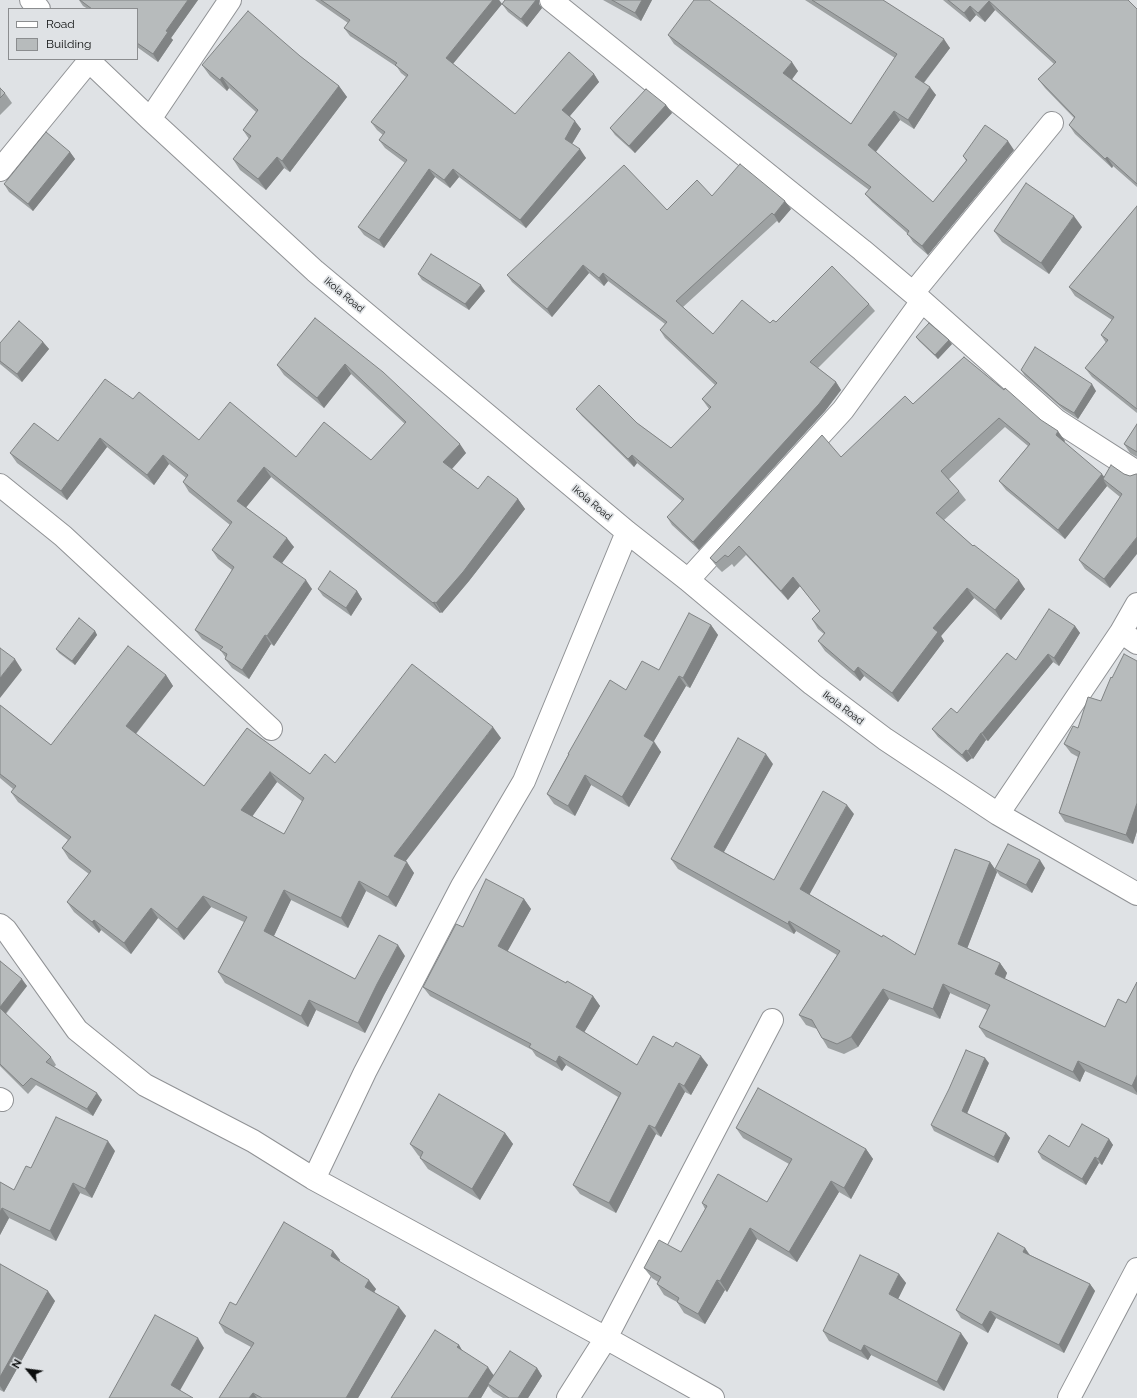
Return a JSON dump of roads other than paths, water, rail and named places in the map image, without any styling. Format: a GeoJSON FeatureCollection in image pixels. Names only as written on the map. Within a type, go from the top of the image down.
{"type":"FeatureCollection","features":[{"type":"Feature","properties":{"kind":"street"},"geometry":{"type":"LineString","coordinates":[[31,0],[38,8]]}},
{"type":"Feature","properties":{"kind":"street"},"geometry":{"type":"LineString","coordinates":[[150,120],[230,0]]}},
{"type":"Feature","properties":{"kind":"street"},"geometry":{"type":"LineString","coordinates":[[551,0],[862,250],[1056,420],[1137,472]]}},
{"type":"Feature","properties":{"kind":"street"},"geometry":{"type":"LineString","coordinates":[[0,170],[88,60]]}},
{"type":"Feature","properties":{"kind":"street","name":"Ikola Road"},"geometry":{"type":"LineString","coordinates":[[88,60],[150,120],[315,270],[627,532],[688,580],[812,684],[885,739],[998,814],[1137,894]]}},
{"type":"Feature","properties":{"kind":"street"},"geometry":{"type":"LineString","coordinates":[[688,580],[843,410],[917,297],[1052,123]]}},
{"type":"Feature","properties":{"kind":"street"},"geometry":{"type":"LineString","coordinates":[[0,486],[62,536],[271,729]]}},
{"type":"Feature","properties":{"kind":"street"},"geometry":{"type":"LineString","coordinates":[[314,1179],[365,1072],[462,886],[524,781],[627,532]]}},
{"type":"Feature","properties":{"kind":"street"},"geometry":{"type":"LineString","coordinates":[[998,814],[1129,637],[1137,604]]}},
{"type":"Feature","properties":{"kind":"street"},"geometry":{"type":"LineString","coordinates":[[2,931],[77,1030],[145,1085],[252,1141],[314,1179],[713,1398]]}},
{"type":"Feature","properties":{"kind":"street"},"geometry":{"type":"LineString","coordinates":[[568,1398],[606,1338],[772,1020]]}},
{"type":"Feature","properties":{"kind":"street"},"geometry":{"type":"LineString","coordinates":[[1070,1398],[1137,1269]]}}]}
